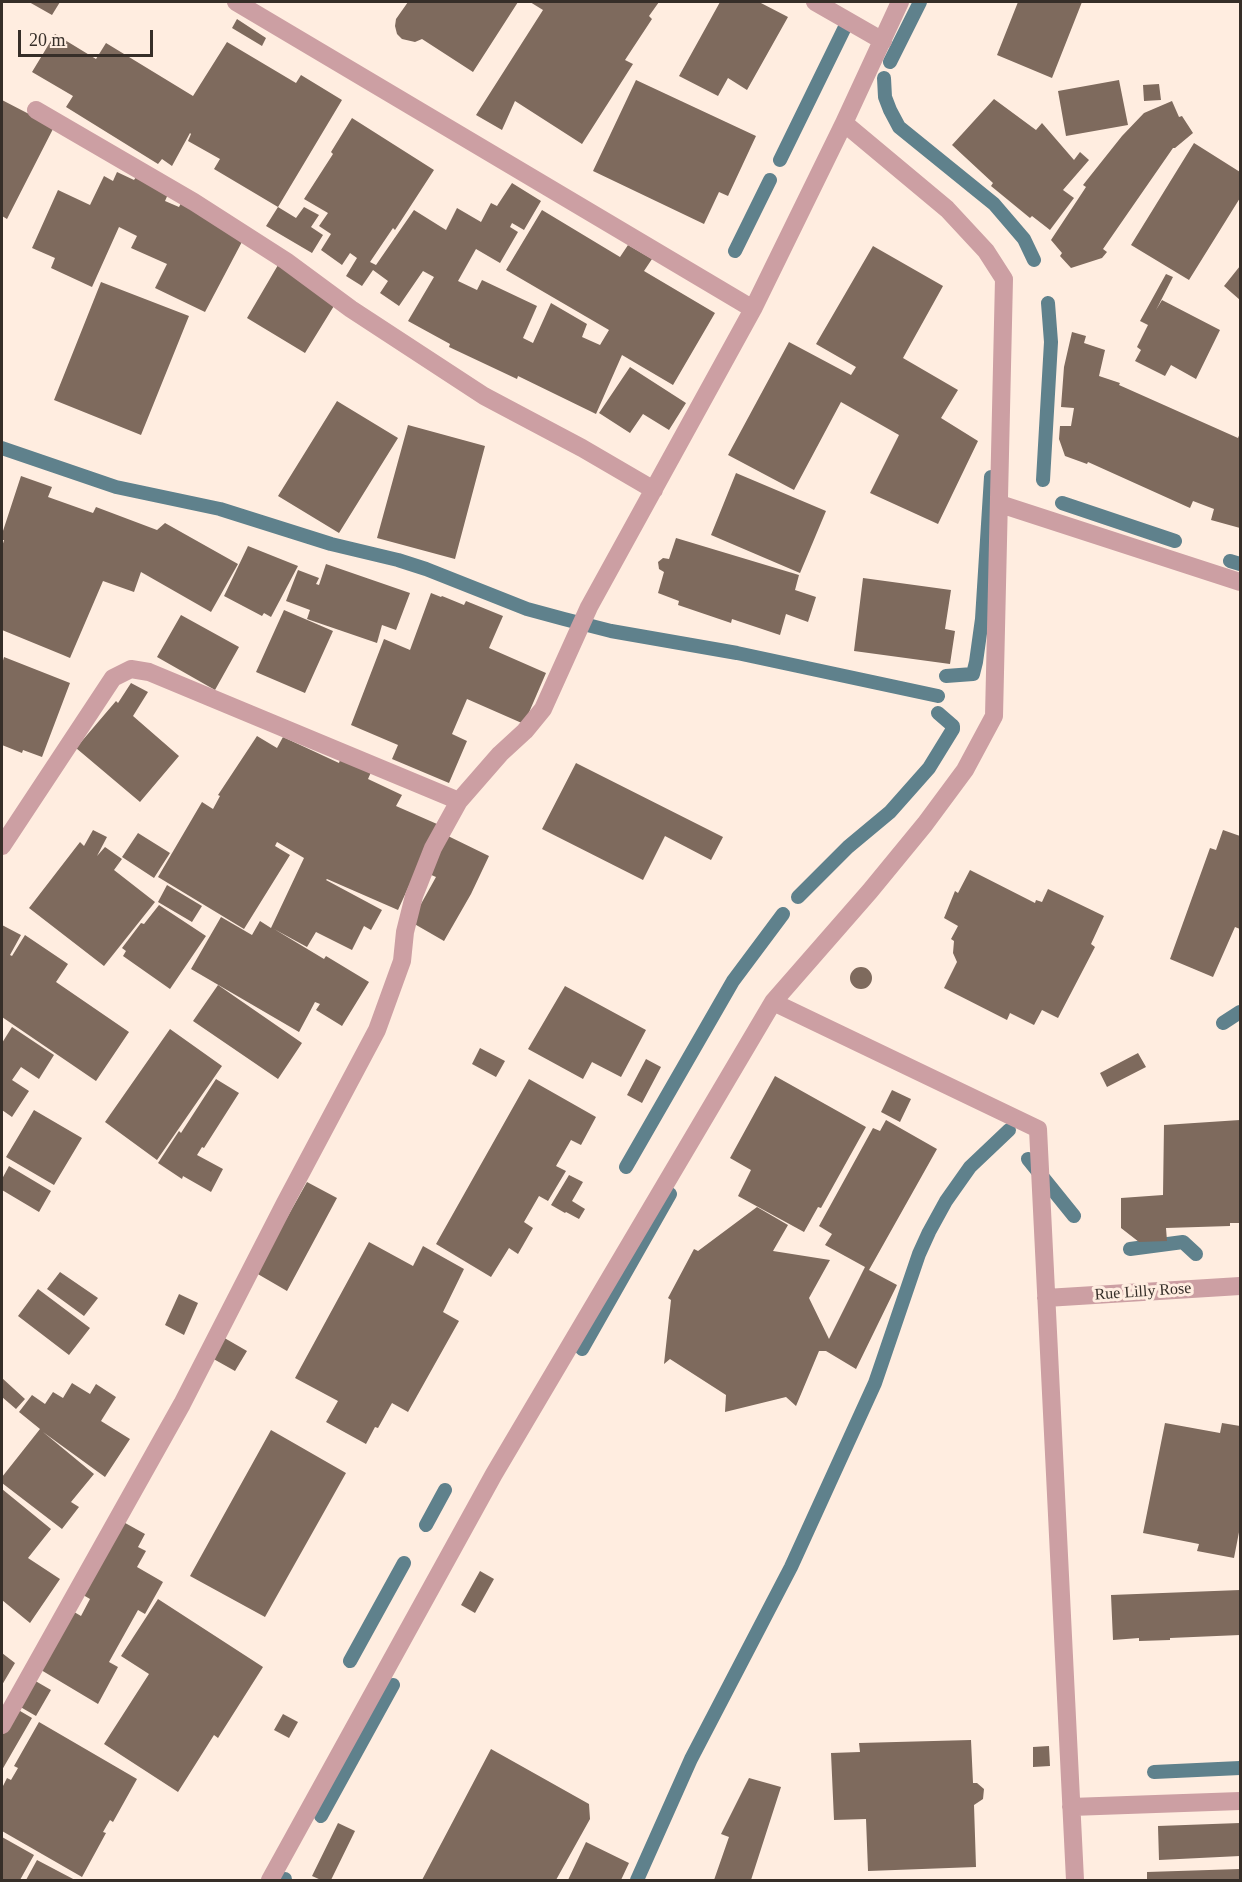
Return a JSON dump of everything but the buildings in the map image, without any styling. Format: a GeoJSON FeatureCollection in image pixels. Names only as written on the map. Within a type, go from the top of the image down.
{"type":"FeatureCollection","features":[{"type":"Feature","properties":{"kind":"street"},"geometry":{"type":"LineString","coordinates":[[236,2],[753,309]]}},
{"type":"Feature","properties":{"kind":"street"},"geometry":{"type":"LineString","coordinates":[[815,2],[883,41]]}},
{"type":"Feature","properties":{"kind":"street"},"geometry":{"type":"LineString","coordinates":[[2,1725],[182,1404],[377,1030],[402,962],[405,932],[414,896],[433,848],[459,801],[543,709],[590,607],[753,309],[900,2]]}},
{"type":"Feature","properties":{"kind":"street"},"geometry":{"type":"LineString","coordinates":[[36,110],[214,215],[286,261],[351,309],[390,332],[484,396],[582,448],[654,490]]}},
{"type":"Feature","properties":{"kind":"street"},"geometry":{"type":"LineString","coordinates":[[270,1881],[494,1474],[773,1002],[925,824],[965,770],[994,716],[1004,279],[986,251],[947,210],[844,123]]}},
{"type":"Feature","properties":{"kind":"street"},"geometry":{"type":"LineString","coordinates":[[1000,504],[1240,582]]}},
{"type":"Feature","properties":{"kind":"street"},"geometry":{"type":"LineString","coordinates":[[2,846],[113,678],[131,669],[149,672],[459,801]]}},
{"type":"Feature","properties":{"kind":"street"},"geometry":{"type":"LineString","coordinates":[[773,1002],[1038,1129],[1075,1881]]}},
{"type":"Feature","properties":{"kind":"street","name":"Rue Lilly Rose"},"geometry":{"type":"LineString","coordinates":[[1046,1298],[1240,1286]]}},
{"type":"Feature","properties":{"kind":"street"},"geometry":{"type":"LineString","coordinates":[[1071,1807],[1240,1801]]}},
{"type":"Feature","properties":{"kind":"waterway"},"geometry":{"type":"LineString","coordinates":[[890,62],[920,2]]}},
{"type":"Feature","properties":{"kind":"waterway"},"geometry":{"type":"LineString","coordinates":[[780,160],[847,23]]}},
{"type":"Feature","properties":{"kind":"waterway"},"geometry":{"type":"LineString","coordinates":[[884,78],[885,97],[899,127],[994,204],[1024,239],[1034,260]]}},
{"type":"Feature","properties":{"kind":"waterway"},"geometry":{"type":"LineString","coordinates":[[735,251],[770,180]]}},
{"type":"Feature","properties":{"kind":"waterway"},"geometry":{"type":"LineString","coordinates":[[1043,480],[1051,342],[1048,303]]}},
{"type":"Feature","properties":{"kind":"waterway"},"geometry":{"type":"LineString","coordinates":[[2,448],[116,487],[220,509],[331,544],[398,560],[527,609],[564,619],[611,631],[737,653],[938,696]]}},
{"type":"Feature","properties":{"kind":"waterway"},"geometry":{"type":"LineString","coordinates":[[946,676],[973,674],[976,662],[982,619],[991,477]]}},
{"type":"Feature","properties":{"kind":"waterway"},"geometry":{"type":"LineString","coordinates":[[1062,503],[1175,541]]}},
{"type":"Feature","properties":{"kind":"waterway"},"geometry":{"type":"LineString","coordinates":[[1230,561],[1240,564]]}},
{"type":"Feature","properties":{"kind":"waterway"},"geometry":{"type":"LineString","coordinates":[[798,897],[848,847],[890,812],[929,768],[953,729],[953,726],[938,713]]}},
{"type":"Feature","properties":{"kind":"waterway"},"geometry":{"type":"LineString","coordinates":[[626,1167],[733,981],[783,914]]}},
{"type":"Feature","properties":{"kind":"waterway"},"geometry":{"type":"LineString","coordinates":[[1223,1023],[1240,1012]]}},
{"type":"Feature","properties":{"kind":"waterway"},"geometry":{"type":"LineString","coordinates":[[637,1880],[691,1759],[791,1567],[875,1383],[919,1254],[929,1232],[946,1201],[970,1167],[1009,1130]]}},
{"type":"Feature","properties":{"kind":"waterway"},"geometry":{"type":"LineString","coordinates":[[1028,1159],[1074,1216]]}},
{"type":"Feature","properties":{"kind":"waterway"},"geometry":{"type":"LineString","coordinates":[[582,1349],[670,1194]]}},
{"type":"Feature","properties":{"kind":"waterway"},"geometry":{"type":"LineString","coordinates":[[1130,1249],[1183,1242],[1196,1254]]}},
{"type":"Feature","properties":{"kind":"waterway"},"geometry":{"type":"LineString","coordinates":[[426,1525],[445,1490]]}},
{"type":"Feature","properties":{"kind":"waterway"},"geometry":{"type":"LineString","coordinates":[[350,1661],[404,1563]]}},
{"type":"Feature","properties":{"kind":"waterway"},"geometry":{"type":"LineString","coordinates":[[321,1816],[393,1685]]}},
{"type":"Feature","properties":{"kind":"waterway"},"geometry":{"type":"LineString","coordinates":[[1154,1772],[1240,1768]]}}]}
